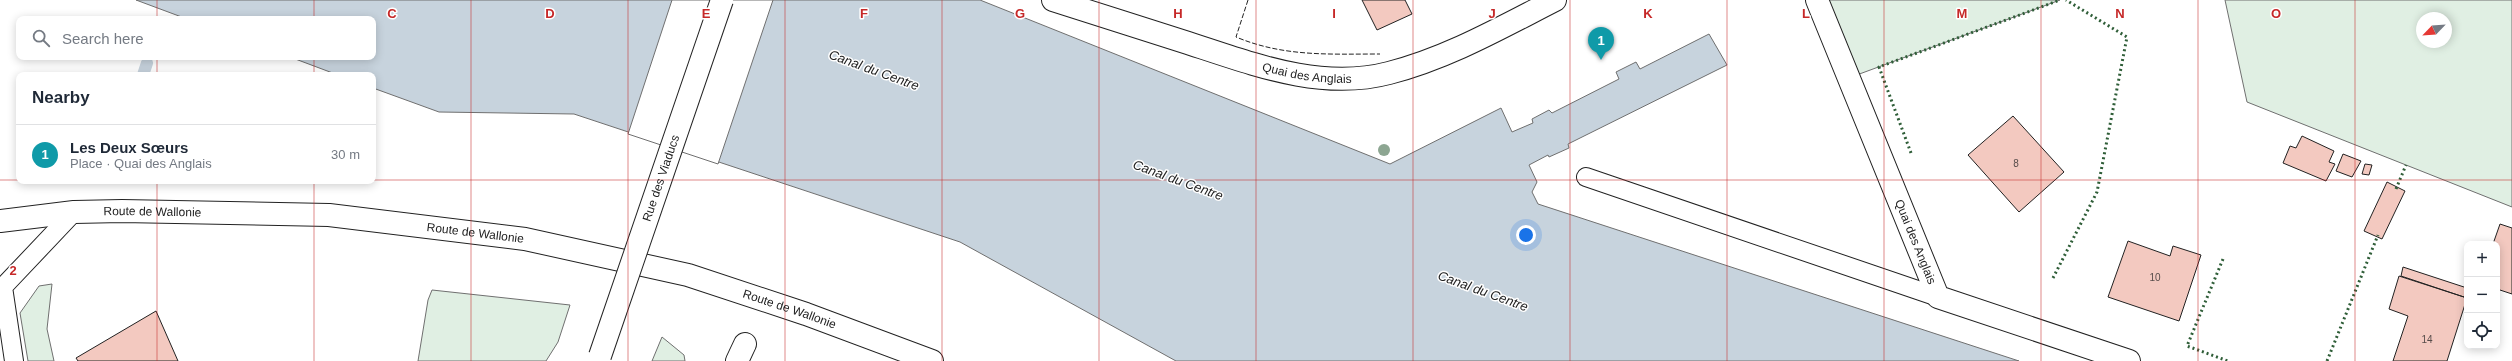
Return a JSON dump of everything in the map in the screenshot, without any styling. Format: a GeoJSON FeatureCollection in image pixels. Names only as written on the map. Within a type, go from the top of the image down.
{"type":"FeatureCollection","features":[{"type":"Feature","properties":{"kind":"main road","name":"Rue des Viaducs"},"geometry":{"type":"LineString","coordinates":[[600,356],[722,0]]}},
{"type":"Feature","properties":{"kind":"main road","name":"Quai des Anglais"},"geometry":{"type":"LineString","coordinates":[[1053,0],[1254,64],[1308,77],[1340,80],[1389,74],[1450,52],[1555,0]]}},
{"type":"Feature","properties":{"kind":"main road","name":"Quai des Anglais"},"geometry":{"type":"LineString","coordinates":[[1817,0],[1938,296],[2129,361]]}},
{"type":"Feature","properties":{"kind":"main road","name":"Route de Wallonie"},"geometry":{"type":"LineString","coordinates":[[0,221],[74,212],[122,211],[329,215],[525,239],[688,275],[806,314],[932,361]]}},
{"type":"Feature","properties":{"kind":"lane"},"geometry":{"type":"LineString","coordinates":[[1586,177],[1938,296]]}},
{"type":"Feature","properties":{"kind":"lane"},"geometry":{"type":"LineString","coordinates":[[14,361],[4,316],[4,287],[74,212]]}},
{"type":"Feature","properties":{"kind":"green space"},"geometry":{"type":"Polygon","coordinates":[[[1819,0],[2060,0],[1854,76],[1819,0]]]}},
{"type":"Feature","properties":{"kind":"green space"},"geometry":{"type":"Polygon","coordinates":[[[2225,0],[2512,0],[2512,207],[2247,102],[2225,0]]]}},
{"type":"Feature","properties":{"kind":"green space"},"geometry":{"type":"Polygon","coordinates":[[[52,284],[47,329],[54,361],[28,361],[20,313],[39,286],[52,284]]]}},
{"type":"Feature","properties":{"kind":"green space"},"geometry":{"type":"Polygon","coordinates":[[[432,290],[570,305],[558,342],[546,361],[418,361],[428,300],[432,290]]]}},
{"type":"Feature","properties":{"kind":"green space"},"geometry":{"type":"Polygon","coordinates":[[[662,337],[684,355],[685,361],[652,361],[662,337]]]}},
{"type":"Feature","properties":{"kind":"water","name":"Canal du Centre"},"geometry":{"type":"Polygon","coordinates":[[[136,0],[980,0],[1390,164],[1501,108],[1512,132],[1533,123],[1532,119],[1549,110],[1552,113],[1619,79],[1616,72],[1636,62],[1640,69],[1709,34],[1727,65],[1568,144],[1569,148],[1549,157],[1548,155],[1529,165],[1537,182],[1532,192],[1538,204],[2019,361],[1176,361],[960,242],[574,114],[439,112],[376,89],[376,72],[330,72],[298,60],[376,60],[376,16],[179,16],[136,0]]]}},
{"type":"Feature","properties":{"kind":"pier"},"geometry":{"type":"Polygon","coordinates":[[[672,0],[773,0],[718,164],[628,134],[672,0]]]}},
{"type":"Feature","properties":{"kind":"building"},"geometry":{"type":"Polygon","coordinates":[[[1362,0],[1405,0],[1412,14],[1377,30],[1362,0]]]}},
{"type":"Feature","properties":{"kind":"building"},"geometry":{"type":"Polygon","coordinates":[[[2013,116],[2064,172],[2019,212],[1968,155],[2013,116]]]}},
{"type":"Feature","properties":{"kind":"building"},"geometry":{"type":"Polygon","coordinates":[[[2302,136],[2334,151],[2329,162],[2335,164],[2326,181],[2283,163],[2290,146],[2296,148],[2302,136]]]}},
{"type":"Feature","properties":{"kind":"building"},"geometry":{"type":"Polygon","coordinates":[[[2343,154],[2361,161],[2352,177],[2336,171],[2343,154]]]}},
{"type":"Feature","properties":{"kind":"building"},"geometry":{"type":"Polygon","coordinates":[[[2365,164],[2372,165],[2369,175],[2362,174],[2365,164]]]}},
{"type":"Feature","properties":{"kind":"building"},"geometry":{"type":"Polygon","coordinates":[[[2387,182],[2405,191],[2382,239],[2364,231],[2387,182]]]}},
{"type":"Feature","properties":{"kind":"building"},"geometry":{"type":"Polygon","coordinates":[[[2500,224],[2512,228],[2512,294],[2500,290],[2500,241],[2494,241],[2500,224]]]}},
{"type":"Feature","properties":{"kind":"building"},"geometry":{"type":"Polygon","coordinates":[[[2128,241],[2170,256],[2173,246],[2201,255],[2179,321],[2108,297],[2128,241]]]}},
{"type":"Feature","properties":{"kind":"building"},"geometry":{"type":"Polygon","coordinates":[[[2403,267],[2464,287],[2464,297],[2401,276],[2403,267]]]}},
{"type":"Feature","properties":{"kind":"building"},"geometry":{"type":"Polygon","coordinates":[[[2399,276],[2464,297],[2464,307],[2447,361],[2393,361],[2408,316],[2389,309],[2399,276]]]}},
{"type":"Feature","properties":{"kind":"building"},"geometry":{"type":"Polygon","coordinates":[[[156,311],[178,361],[78,361],[76,358],[156,311]]]}},
{"type":"Feature","properties":{"kind":"waterway"},"geometry":{"type":"LineString","coordinates":[[144,72],[147,63]]}},
{"type":"Feature","properties":{"kind":"hedge"},"geometry":{"type":"LineString","coordinates":[[1911,153],[1879,67],[2060,0]]}},
{"type":"Feature","properties":{"kind":"hedge"},"geometry":{"type":"LineString","coordinates":[[2053,278],[2097,192],[2127,37],[2066,0]]}},
{"type":"Feature","properties":{"kind":"hedge"},"geometry":{"type":"LineString","coordinates":[[2396,189],[2406,165]]}},
{"type":"Feature","properties":{"kind":"hedge"},"geometry":{"type":"LineString","coordinates":[[2327,361],[2378,235]]}},
{"type":"Feature","properties":{"kind":"hedge"},"geometry":{"type":"LineString","coordinates":[[2223,259],[2187,346],[2228,361]]}},
{"type":"Feature","properties":{"kind":"fence"},"geometry":{"type":"LineString","coordinates":[[1248,0],[1236,37],[1272,48],[1289,51],[1325,54],[1380,54]]}},
{"type":"Feature","properties":{"kind":"place","name":"Les Deux Sœurs"},"geometry":{"type":"Point","coordinates":[1601,60]}}]}
